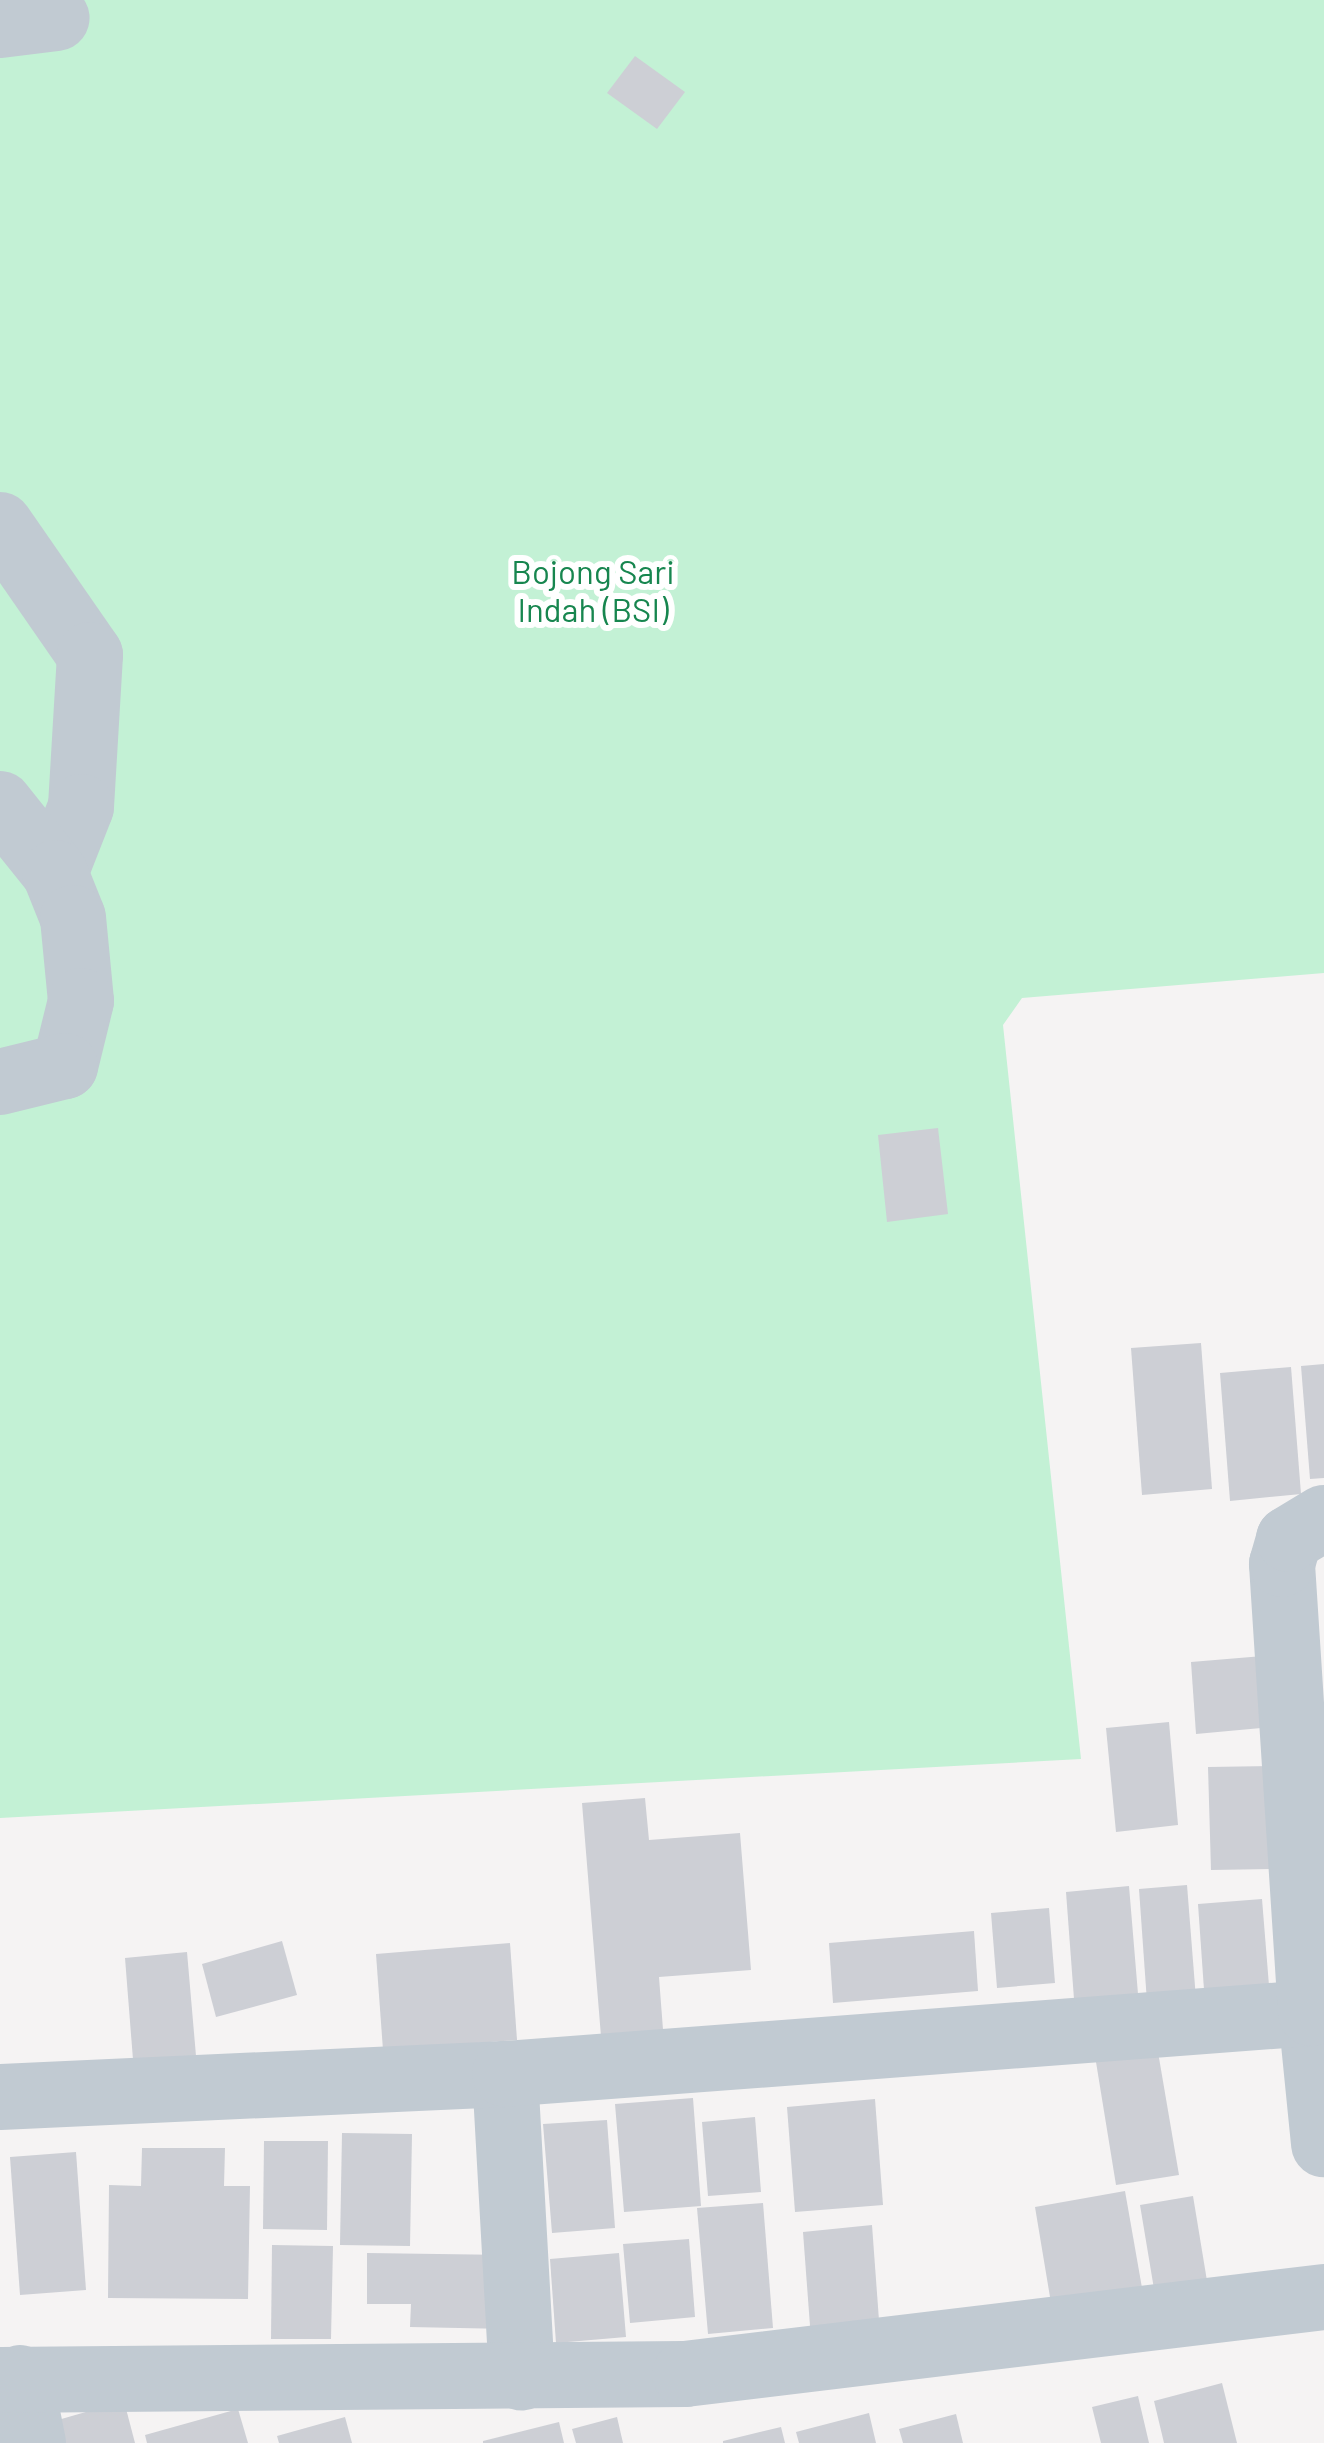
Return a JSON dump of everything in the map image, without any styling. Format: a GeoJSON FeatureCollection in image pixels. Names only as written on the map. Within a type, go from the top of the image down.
{"type":"FeatureCollection","features":[{"type":"Feature","properties":{"kind":"street"},"geometry":{"type":"LineString","coordinates":[[0,525],[91,655],[81,807],[55,873]]}},
{"type":"Feature","properties":{"kind":"street"},"geometry":{"type":"LineString","coordinates":[[0,804],[55,873],[79,962],[74,1054],[54,1075],[0,1082]]}},
{"type":"Feature","properties":{"kind":"street"},"geometry":{"type":"LineString","coordinates":[[1324,1518],[1288,1538],[1282,1564],[1324,2144]]}},
{"type":"Feature","properties":{"kind":"street"},"geometry":{"type":"LineString","coordinates":[[0,2097],[506,2074],[1312,2013]]}},
{"type":"Feature","properties":{"kind":"street"},"geometry":{"type":"LineString","coordinates":[[506,2074],[522,2378]]}},
{"type":"Feature","properties":{"kind":"street"},"geometry":{"type":"LineString","coordinates":[[33,2443],[10,2379],[522,2378],[944,2348],[1324,2297]]}},
{"type":"Feature","properties":{"kind":"green space","name":"Bojong Sari Indah (BSI)"},"geometry":{"type":"Polygon","coordinates":[[[0,0],[1324,0],[1324,973],[1022,998],[1003,1025],[1081,1759],[0,1818],[0,0]]]}},
{"type":"Feature","properties":{"kind":"building"},"geometry":{"type":"Polygon","coordinates":[[[635,56],[685,92],[657,129],[607,93],[635,56]]]}},
{"type":"Feature","properties":{"kind":"building"},"geometry":{"type":"Polygon","coordinates":[[[938,1128],[948,1214],[887,1222],[878,1135],[938,1128]]]}},
{"type":"Feature","properties":{"kind":"building"},"geometry":{"type":"Polygon","coordinates":[[[1201,1343],[1212,1489],[1142,1495],[1131,1348],[1201,1343]]]}},
{"type":"Feature","properties":{"kind":"building"},"geometry":{"type":"Polygon","coordinates":[[[1324,1364],[1324,1478],[1310,1479],[1301,1366],[1324,1364]]]}},
{"type":"Feature","properties":{"kind":"building"},"geometry":{"type":"Polygon","coordinates":[[[1291,1367],[1301,1494],[1230,1501],[1220,1373],[1291,1367]]]}},
{"type":"Feature","properties":{"kind":"building"},"geometry":{"type":"Polygon","coordinates":[[[1276,1655],[1282,1726],[1196,1734],[1191,1662],[1276,1655]]]}},
{"type":"Feature","properties":{"kind":"building"},"geometry":{"type":"Polygon","coordinates":[[[1169,1722],[1178,1825],[1116,1832],[1106,1728],[1169,1722]]]}},
{"type":"Feature","properties":{"kind":"building"},"geometry":{"type":"Polygon","coordinates":[[[1274,1766],[1277,1869],[1211,1870],[1208,1767],[1274,1766]]]}},
{"type":"Feature","properties":{"kind":"building"},"geometry":{"type":"Polygon","coordinates":[[[645,1798],[649,1840],[740,1833],[751,1970],[659,1977],[665,2056],[603,2061],[582,1803],[645,1798]]]}},
{"type":"Feature","properties":{"kind":"building"},"geometry":{"type":"Polygon","coordinates":[[[1187,1885],[1196,1999],[1147,2002],[1139,1889],[1187,1885]]]}},
{"type":"Feature","properties":{"kind":"building"},"geometry":{"type":"Polygon","coordinates":[[[1129,1886],[1138,1994],[1074,1999],[1066,1892],[1129,1886]]]}},
{"type":"Feature","properties":{"kind":"building"},"geometry":{"type":"Polygon","coordinates":[[[1262,1899],[1270,1998],[1205,2004],[1198,1904],[1262,1899]]]}},
{"type":"Feature","properties":{"kind":"building"},"geometry":{"type":"Polygon","coordinates":[[[1049,1908],[1055,1983],[997,1988],[991,1913],[1049,1908]]]}},
{"type":"Feature","properties":{"kind":"building"},"geometry":{"type":"Polygon","coordinates":[[[974,1931],[978,1991],[833,2003],[829,1943],[974,1931]]]}},
{"type":"Feature","properties":{"kind":"building"},"geometry":{"type":"Polygon","coordinates":[[[282,1941],[297,1995],[216,2017],[202,1964],[282,1941]]]}},
{"type":"Feature","properties":{"kind":"building"},"geometry":{"type":"Polygon","coordinates":[[[510,1943],[517,2040],[383,2050],[376,1954],[510,1943]]]}},
{"type":"Feature","properties":{"kind":"building"},"geometry":{"type":"Polygon","coordinates":[[[187,1952],[198,2079],[135,2085],[125,1958],[187,1952]]]}},
{"type":"Feature","properties":{"kind":"building"},"geometry":{"type":"Polygon","coordinates":[[[1158,2052],[1179,2175],[1116,2185],[1096,2062],[1158,2052]]]}},
{"type":"Feature","properties":{"kind":"building"},"geometry":{"type":"Polygon","coordinates":[[[693,2098],[701,2206],[624,2212],[615,2104],[693,2098]]]}},
{"type":"Feature","properties":{"kind":"building"},"geometry":{"type":"Polygon","coordinates":[[[875,2099],[883,2205],[795,2212],[787,2107],[875,2099]]]}},
{"type":"Feature","properties":{"kind":"building"},"geometry":{"type":"Polygon","coordinates":[[[755,2117],[761,2192],[708,2196],[702,2122],[755,2117]]]}},
{"type":"Feature","properties":{"kind":"building"},"geometry":{"type":"Polygon","coordinates":[[[607,2120],[615,2228],[552,2233],[543,2124],[607,2120]]]}},
{"type":"Feature","properties":{"kind":"building"},"geometry":{"type":"Polygon","coordinates":[[[342,2133],[412,2134],[410,2246],[340,2245],[342,2133]]]}},
{"type":"Feature","properties":{"kind":"building"},"geometry":{"type":"Polygon","coordinates":[[[264,2141],[328,2141],[327,2230],[263,2229],[264,2141]]]}},
{"type":"Feature","properties":{"kind":"building"},"geometry":{"type":"Polygon","coordinates":[[[142,2148],[225,2148],[224,2186],[250,2186],[248,2299],[108,2298],[109,2185],[141,2186],[142,2148]]]}},
{"type":"Feature","properties":{"kind":"building"},"geometry":{"type":"Polygon","coordinates":[[[76,2152],[86,2290],[20,2295],[10,2157],[76,2152]]]}},
{"type":"Feature","properties":{"kind":"building"},"geometry":{"type":"Polygon","coordinates":[[[1125,2191],[1145,2305],[1054,2321],[1035,2207],[1125,2191]]]}},
{"type":"Feature","properties":{"kind":"building"},"geometry":{"type":"Polygon","coordinates":[[[1193,2196],[1210,2299],[1157,2307],[1140,2205],[1193,2196]]]}},
{"type":"Feature","properties":{"kind":"building"},"geometry":{"type":"Polygon","coordinates":[[[763,2203],[773,2328],[708,2334],[697,2208],[763,2203]]]}},
{"type":"Feature","properties":{"kind":"building"},"geometry":{"type":"Polygon","coordinates":[[[872,2225],[880,2334],[811,2339],[803,2232],[872,2225]]]}},
{"type":"Feature","properties":{"kind":"building"},"geometry":{"type":"Polygon","coordinates":[[[689,2239],[695,2317],[630,2323],[623,2244],[689,2239]]]}},
{"type":"Feature","properties":{"kind":"building"},"geometry":{"type":"Polygon","coordinates":[[[272,2245],[333,2246],[331,2339],[271,2339],[272,2245]]]}},
{"type":"Feature","properties":{"kind":"building"},"geometry":{"type":"Polygon","coordinates":[[[367,2253],[509,2255],[508,2329],[410,2327],[411,2304],[367,2304],[367,2253]]]}},
{"type":"Feature","properties":{"kind":"building"},"geometry":{"type":"Polygon","coordinates":[[[619,2253],[626,2337],[556,2343],[550,2259],[619,2253]]]}},
{"type":"Feature","properties":{"kind":"building"},"geometry":{"type":"Polygon","coordinates":[[[1222,2383],[1237,2443],[1164,2443],[1154,2401],[1222,2383]]]}},
{"type":"Feature","properties":{"kind":"building"},"geometry":{"type":"Polygon","coordinates":[[[1138,2396],[1149,2443],[1101,2443],[1092,2407],[1138,2396]]]}},
{"type":"Feature","properties":{"kind":"building"},"geometry":{"type":"Polygon","coordinates":[[[124,2401],[135,2443],[49,2443],[44,2424],[124,2401]]]}},
{"type":"Feature","properties":{"kind":"building"},"geometry":{"type":"Polygon","coordinates":[[[238,2409],[248,2443],[147,2443],[145,2435],[238,2409]]]}},
{"type":"Feature","properties":{"kind":"building"},"geometry":{"type":"Polygon","coordinates":[[[869,2413],[876,2443],[799,2443],[796,2432],[869,2413]]]}},
{"type":"Feature","properties":{"kind":"building"},"geometry":{"type":"Polygon","coordinates":[[[956,2414],[963,2443],[903,2443],[899,2429],[956,2414]]]}},
{"type":"Feature","properties":{"kind":"building"},"geometry":{"type":"Polygon","coordinates":[[[345,2417],[352,2443],[279,2443],[277,2436],[345,2417]]]}},
{"type":"Feature","properties":{"kind":"building"},"geometry":{"type":"Polygon","coordinates":[[[617,2417],[623,2443],[576,2443],[572,2429],[617,2417]]]}},
{"type":"Feature","properties":{"kind":"building"},"geometry":{"type":"Polygon","coordinates":[[[559,2422],[564,2443],[483,2443],[483,2441],[559,2422]]]}},
{"type":"Feature","properties":{"kind":"building"},"geometry":{"type":"Polygon","coordinates":[[[781,2427],[785,2443],[723,2443],[723,2441],[781,2427]]]}}]}
